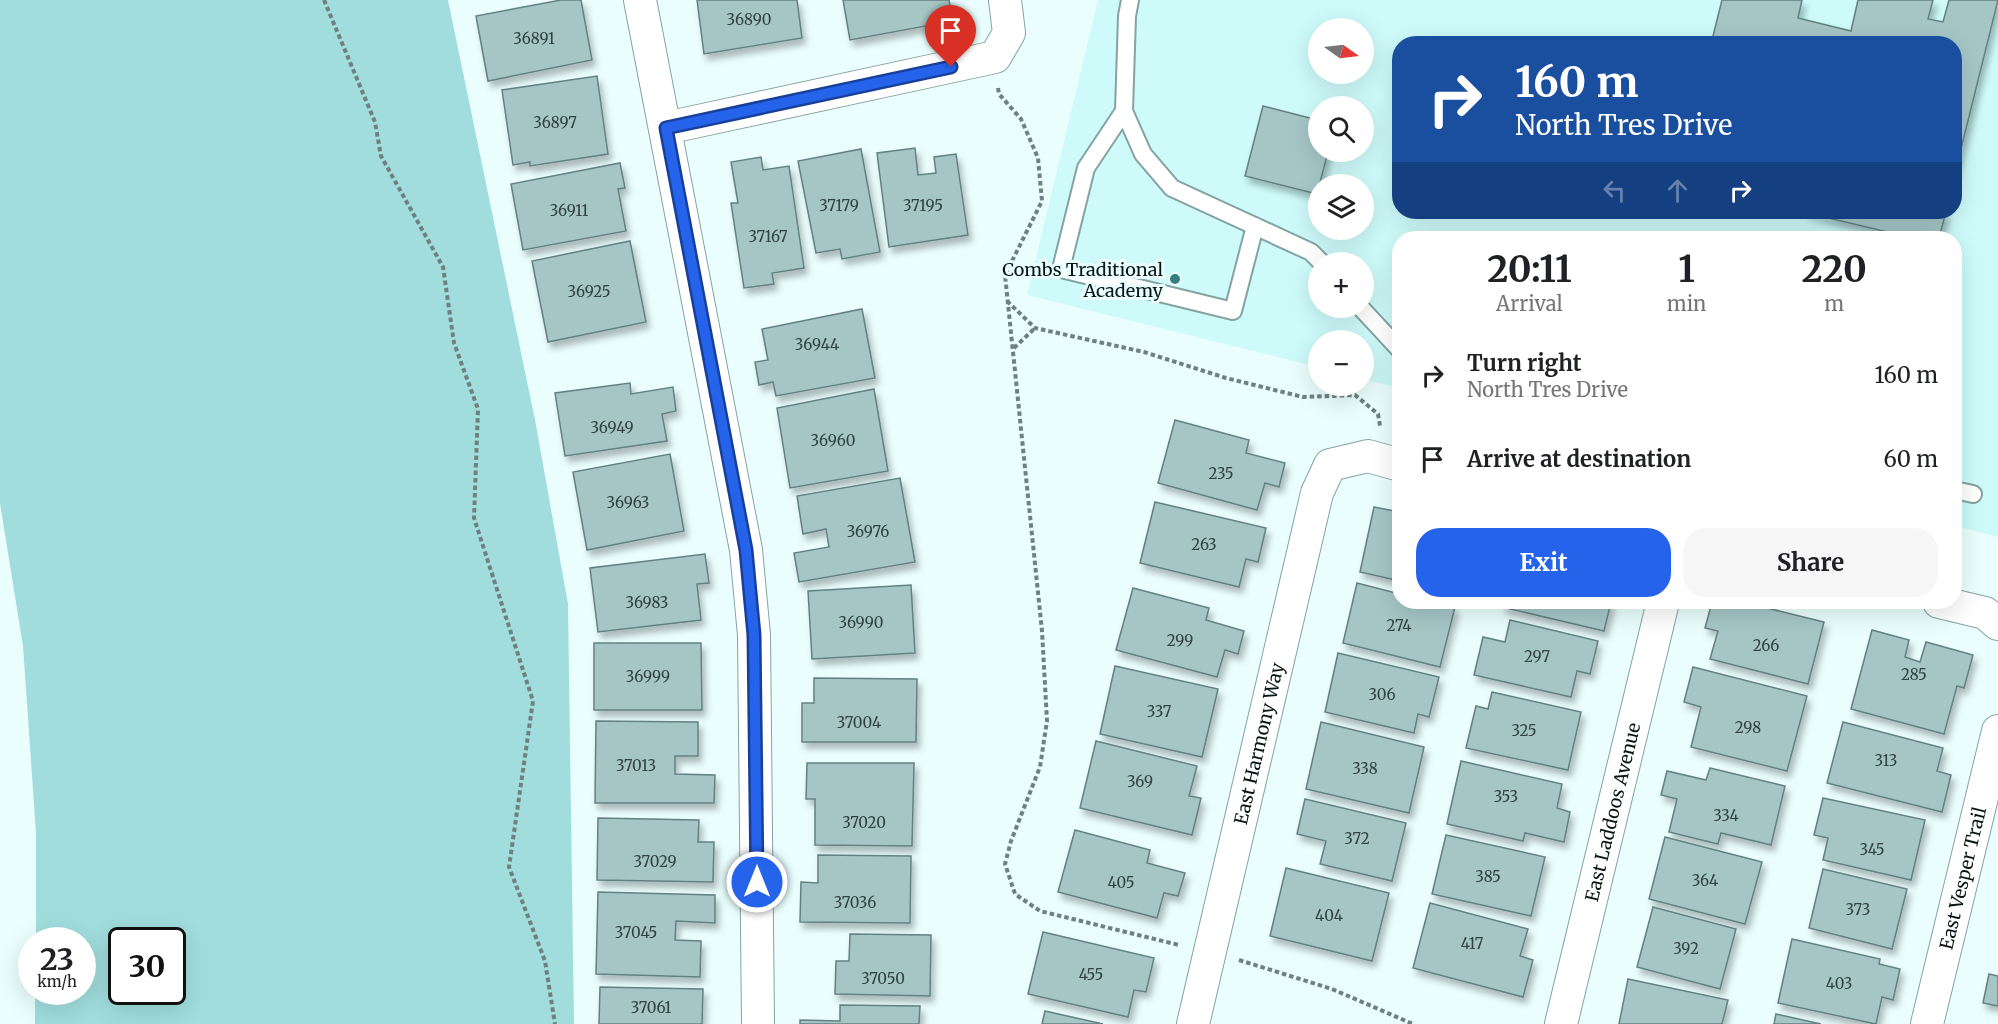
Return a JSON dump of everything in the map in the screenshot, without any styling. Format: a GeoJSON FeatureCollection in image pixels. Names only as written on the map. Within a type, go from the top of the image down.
{"type":"FeatureCollection","features":[{"type":"Feature","properties":{"kind":"street"},"geometry":{"type":"LineString","coordinates":[[640,0],[746,550],[754,635],[758,1024]]}},
{"type":"Feature","properties":{"kind":"street"},"geometry":{"type":"LineString","coordinates":[[666,128],[1002,45],[1005,0]]}},
{"type":"Feature","properties":{"kind":"street"},"geometry":{"type":"LineString","coordinates":[[1368,456],[1392,463]]}},
{"type":"Feature","properties":{"kind":"street","name":"East Harmony Way"},"geometry":{"type":"LineString","coordinates":[[1193,1024],[1317,493],[1330,465],[1368,456]]}},
{"type":"Feature","properties":{"kind":"street"},"geometry":{"type":"LineString","coordinates":[[1962,608],[1985,613],[1998,624]]}},
{"type":"Feature","properties":{"kind":"street","name":"East Laddoos Avenue"},"geometry":{"type":"LineString","coordinates":[[1561,1024],[1661,609]]}},
{"type":"Feature","properties":{"kind":"street","name":"East Vesper Trail"},"geometry":{"type":"LineString","coordinates":[[1927,1024],[1998,731]]}},
{"type":"Feature","properties":{"kind":"lane"},"geometry":{"type":"LineString","coordinates":[[1130,0],[1127,16],[1124,111],[1143,154],[1172,188],[1311,252]]}},
{"type":"Feature","properties":{"kind":"lane"},"geometry":{"type":"LineString","coordinates":[[1124,111],[1086,168],[1062,269],[1233,311],[1255,226]]}},
{"type":"Feature","properties":{"kind":"lane"},"geometry":{"type":"LineString","coordinates":[[1370,318],[1392,341]]}},
{"type":"Feature","properties":{"kind":"lane"},"geometry":{"type":"LineString","coordinates":[[1962,492],[1973,494]]}},
{"type":"Feature","properties":{"kind":"path"},"geometry":{"type":"LineString","coordinates":[[324,0],[375,122],[381,156],[443,267],[454,343],[478,408],[474,518],[513,633],[533,701],[509,867],[545,961],[555,1024]]}},
{"type":"Feature","properties":{"kind":"path"},"geometry":{"type":"LineString","coordinates":[[1002,45],[999,94],[1021,119],[1038,158],[1042,201],[1005,274],[1042,631],[1047,721],[1040,767],[1011,841],[1005,864],[1014,894],[1040,911],[1210,952],[1332,989],[1413,1024]]}},
{"type":"Feature","properties":{"kind":"path"},"geometry":{"type":"LineString","coordinates":[[1007,300],[1035,328],[1144,352],[1226,378],[1303,397],[1355,395],[1378,414],[1380,428],[1368,456]]}},
{"type":"Feature","properties":{"kind":"path"},"geometry":{"type":"LineString","coordinates":[[1013,348],[1035,328]]}},
{"type":"Feature","properties":{"kind":"shaded area"},"geometry":{"type":"Polygon","coordinates":[[[0,0],[448,0],[535,420],[568,604],[574,1024],[35,1024],[35,1005],[96,1005],[96,927],[36,927],[36,833],[23,646],[0,503],[0,0]]]}},
{"type":"Feature","properties":{"kind":"shaded area","name":"Combs Traditional Academy"},"geometry":{"type":"Polygon","coordinates":[[[1098,0],[1998,0],[1998,537],[1962,528],[1962,231],[1392,231],[1392,386],[1374,382],[1374,330],[1308,330],[1308,365],[1027,295],[1098,0]]]}},
{"type":"Feature","properties":{"kind":"building"},"geometry":{"type":"Polygon","coordinates":[[[561,0],[581,0],[592,60],[488,81],[476,16],[561,0]]]}},
{"type":"Feature","properties":{"kind":"building"},"geometry":{"type":"Polygon","coordinates":[[[697,0],[797,0],[802,38],[704,54],[697,0]]]}},
{"type":"Feature","properties":{"kind":"building"},"geometry":{"type":"Polygon","coordinates":[[[843,0],[949,0],[953,21],[850,40],[843,0]]]}},
{"type":"Feature","properties":{"kind":"building"},"geometry":{"type":"Polygon","coordinates":[[[1722,0],[1802,0],[1798,18],[1851,31],[1858,0],[1933,0],[1928,19],[1943,22],[1949,0],[1998,0],[1962,145],[1962,36],[1713,36],[1722,0]]]}},
{"type":"Feature","properties":{"kind":"building"},"geometry":{"type":"Polygon","coordinates":[[[597,76],[608,154],[530,166],[530,162],[513,165],[502,90],[597,76]]]}},
{"type":"Feature","properties":{"kind":"building"},"geometry":{"type":"Polygon","coordinates":[[[1263,106],[1308,117],[1308,162],[1325,162],[1322,174],[1308,174],[1308,192],[1245,176],[1263,106]]]}},
{"type":"Feature","properties":{"kind":"building"},"geometry":{"type":"Polygon","coordinates":[[[915,148],[918,175],[936,173],[934,157],[956,154],[968,235],[889,247],[877,153],[915,148]]]}},
{"type":"Feature","properties":{"kind":"building"},"geometry":{"type":"Polygon","coordinates":[[[861,149],[880,252],[842,259],[840,249],[816,253],[798,161],[861,149]]]}},
{"type":"Feature","properties":{"kind":"building"},"geometry":{"type":"Polygon","coordinates":[[[761,157],[763,170],[789,166],[804,268],[772,273],[774,284],[744,288],[731,203],[738,203],[731,162],[761,157]]]}},
{"type":"Feature","properties":{"kind":"building"},"geometry":{"type":"Polygon","coordinates":[[[620,163],[625,188],[618,189],[626,231],[523,250],[511,184],[620,163]]]}},
{"type":"Feature","properties":{"kind":"building"},"geometry":{"type":"Polygon","coordinates":[[[1833,219],[1944,219],[1941,231],[1883,231],[1833,219]]]}},
{"type":"Feature","properties":{"kind":"building"},"geometry":{"type":"Polygon","coordinates":[[[630,241],[646,322],[548,342],[532,261],[630,241]]]}},
{"type":"Feature","properties":{"kind":"building"},"geometry":{"type":"Polygon","coordinates":[[[862,309],[875,378],[776,396],[773,382],[759,385],[755,362],[768,360],[762,329],[862,309]]]}},
{"type":"Feature","properties":{"kind":"building"},"geometry":{"type":"Polygon","coordinates":[[[630,383],[631,394],[673,387],[676,411],[662,414],[667,441],[565,456],[555,393],[630,383]]]}},
{"type":"Feature","properties":{"kind":"building"},"geometry":{"type":"Polygon","coordinates":[[[874,389],[888,471],[790,488],[777,408],[874,389]]]}},
{"type":"Feature","properties":{"kind":"building"},"geometry":{"type":"Polygon","coordinates":[[[1175,420],[1249,440],[1246,453],[1285,463],[1279,487],[1265,483],[1257,510],[1158,483],[1175,420]]]}},
{"type":"Feature","properties":{"kind":"building"},"geometry":{"type":"Polygon","coordinates":[[[670,454],[684,531],[587,550],[573,472],[670,454]]]}},
{"type":"Feature","properties":{"kind":"building"},"geometry":{"type":"Polygon","coordinates":[[[900,478],[915,562],[799,582],[794,553],[829,547],[826,529],[803,534],[797,496],[900,478]]]}},
{"type":"Feature","properties":{"kind":"building"},"geometry":{"type":"Polygon","coordinates":[[[1155,502],[1266,528],[1258,562],[1246,559],[1239,587],[1140,563],[1155,502]]]}},
{"type":"Feature","properties":{"kind":"building"},"geometry":{"type":"Polygon","coordinates":[[[1374,507],[1392,510],[1392,579],[1360,572],[1374,507]]]}},
{"type":"Feature","properties":{"kind":"building"},"geometry":{"type":"Polygon","coordinates":[[[705,554],[709,583],[697,584],[701,620],[598,632],[590,568],[705,554]]]}},
{"type":"Feature","properties":{"kind":"building"},"geometry":{"type":"Polygon","coordinates":[[[1357,583],[1392,592],[1392,609],[1454,609],[1440,667],[1343,643],[1357,583]]]}},
{"type":"Feature","properties":{"kind":"building"},"geometry":{"type":"Polygon","coordinates":[[[911,585],[915,653],[812,659],[808,591],[911,585]]]}},
{"type":"Feature","properties":{"kind":"building"},"geometry":{"type":"Polygon","coordinates":[[[1133,588],[1209,608],[1206,620],[1244,631],[1238,654],[1225,650],[1217,677],[1116,650],[1133,588]]]}},
{"type":"Feature","properties":{"kind":"building"},"geometry":{"type":"Polygon","coordinates":[[[1510,609],[1609,609],[1604,631],[1510,609]]]}},
{"type":"Feature","properties":{"kind":"building"},"geometry":{"type":"Polygon","coordinates":[[[1710,609],[1771,609],[1824,622],[1808,684],[1710,659],[1718,631],[1705,628],[1710,609]]]}},
{"type":"Feature","properties":{"kind":"building"},"geometry":{"type":"Polygon","coordinates":[[[1510,620],[1598,641],[1590,674],[1577,671],[1571,697],[1474,675],[1483,637],[1505,642],[1510,620]]]}},
{"type":"Feature","properties":{"kind":"building"},"geometry":{"type":"Polygon","coordinates":[[[1872,630],[1909,640],[1905,657],[1920,662],[1926,642],[1973,655],[1964,688],[1957,686],[1944,734],[1851,709],[1872,630]]]}},
{"type":"Feature","properties":{"kind":"building"},"geometry":{"type":"Polygon","coordinates":[[[594,643],[701,643],[702,710],[594,710],[594,643]]]}},
{"type":"Feature","properties":{"kind":"building"},"geometry":{"type":"Polygon","coordinates":[[[1338,653],[1439,677],[1429,717],[1418,714],[1414,733],[1325,712],[1338,653]]]}},
{"type":"Feature","properties":{"kind":"building"},"geometry":{"type":"Polygon","coordinates":[[[1115,666],[1218,689],[1202,757],[1100,734],[1115,666]]]}},
{"type":"Feature","properties":{"kind":"building"},"geometry":{"type":"Polygon","coordinates":[[[1693,667],[1807,696],[1787,771],[1691,747],[1701,707],[1684,702],[1693,667]]]}},
{"type":"Feature","properties":{"kind":"building"},"geometry":{"type":"Polygon","coordinates":[[[814,678],[917,679],[916,742],[802,742],[802,703],[814,703],[814,678]]]}},
{"type":"Feature","properties":{"kind":"building"},"geometry":{"type":"Polygon","coordinates":[[[1492,692],[1581,712],[1568,770],[1466,748],[1476,706],[1488,709],[1492,692]]]}},
{"type":"Feature","properties":{"kind":"building"},"geometry":{"type":"Polygon","coordinates":[[[596,721],[698,722],[698,756],[675,756],[675,774],[715,775],[714,803],[595,803],[596,721]]]}},
{"type":"Feature","properties":{"kind":"building"},"geometry":{"type":"Polygon","coordinates":[[[1321,722],[1424,747],[1409,813],[1306,789],[1321,722]]]}},
{"type":"Feature","properties":{"kind":"building"},"geometry":{"type":"Polygon","coordinates":[[[1843,722],[1943,748],[1937,771],[1951,775],[1942,812],[1827,783],[1843,722]]]}},
{"type":"Feature","properties":{"kind":"building"},"geometry":{"type":"Polygon","coordinates":[[[1096,741],[1197,766],[1189,796],[1201,798],[1192,835],[1080,808],[1096,741]]]}},
{"type":"Feature","properties":{"kind":"building"},"geometry":{"type":"Polygon","coordinates":[[[1461,761],[1562,784],[1557,808],[1570,812],[1564,842],[1525,833],[1523,841],[1447,824],[1461,761]]]}},
{"type":"Feature","properties":{"kind":"building"},"geometry":{"type":"Polygon","coordinates":[[[807,763],[914,763],[912,846],[815,845],[815,799],[806,799],[807,763]]]}},
{"type":"Feature","properties":{"kind":"building"},"geometry":{"type":"Polygon","coordinates":[[[1710,768],[1785,786],[1771,845],[1721,833],[1718,844],[1669,832],[1677,799],[1661,795],[1667,771],[1706,780],[1710,768]]]}},
{"type":"Feature","properties":{"kind":"building"},"geometry":{"type":"Polygon","coordinates":[[[1823,798],[1925,820],[1911,880],[1823,860],[1828,838],[1814,835],[1823,798]]]}},
{"type":"Feature","properties":{"kind":"building"},"geometry":{"type":"Polygon","coordinates":[[[1305,799],[1406,823],[1392,881],[1320,864],[1326,841],[1297,834],[1305,799]]]}},
{"type":"Feature","properties":{"kind":"building"},"geometry":{"type":"Polygon","coordinates":[[[598,818],[699,820],[698,842],[714,842],[713,882],[597,880],[598,818]]]}},
{"type":"Feature","properties":{"kind":"building"},"geometry":{"type":"Polygon","coordinates":[[[1075,830],[1150,850],[1147,863],[1185,873],[1178,896],[1164,893],[1157,918],[1058,892],[1075,830]]]}},
{"type":"Feature","properties":{"kind":"building"},"geometry":{"type":"Polygon","coordinates":[[[1446,835],[1545,857],[1531,916],[1432,894],[1446,835]]]}},
{"type":"Feature","properties":{"kind":"building"},"geometry":{"type":"Polygon","coordinates":[[[1665,837],[1762,862],[1745,924],[1649,899],[1665,837]]]}},
{"type":"Feature","properties":{"kind":"building"},"geometry":{"type":"Polygon","coordinates":[[[818,855],[911,856],[910,923],[800,922],[801,882],[818,883],[818,855]]]}},
{"type":"Feature","properties":{"kind":"building"},"geometry":{"type":"Polygon","coordinates":[[[1286,868],[1389,893],[1372,961],[1270,936],[1286,868]]]}},
{"type":"Feature","properties":{"kind":"building"},"geometry":{"type":"Polygon","coordinates":[[[1823,869],[1907,889],[1892,949],[1809,928],[1823,869]]]}},
{"type":"Feature","properties":{"kind":"building"},"geometry":{"type":"Polygon","coordinates":[[[598,892],[715,895],[715,923],[676,921],[675,940],[701,941],[700,977],[596,974],[598,892]]]}},
{"type":"Feature","properties":{"kind":"building"},"geometry":{"type":"Polygon","coordinates":[[[1430,903],[1528,929],[1520,956],[1533,960],[1523,997],[1413,968],[1430,903]]]}},
{"type":"Feature","properties":{"kind":"building"},"geometry":{"type":"Polygon","coordinates":[[[1653,907],[1736,929],[1720,989],[1637,967],[1653,907]]]}},
{"type":"Feature","properties":{"kind":"building"},"geometry":{"type":"Polygon","coordinates":[[[1043,932],[1154,958],[1146,992],[1134,990],[1128,1017],[1028,994],[1043,932]]]}},
{"type":"Feature","properties":{"kind":"building"},"geometry":{"type":"Polygon","coordinates":[[[850,934],[931,935],[930,996],[835,994],[836,961],[849,961],[850,934]]]}},
{"type":"Feature","properties":{"kind":"building"},"geometry":{"type":"Polygon","coordinates":[[[1792,939],[1880,959],[1879,964],[1900,969],[1893,1000],[1882,997],[1876,1024],[1778,1003],[1792,939]]]}},
{"type":"Feature","properties":{"kind":"building"},"geometry":{"type":"Polygon","coordinates":[[[1989,974],[1998,976],[1998,1006],[1983,1003],[1989,974]]]}},
{"type":"Feature","properties":{"kind":"building"},"geometry":{"type":"Polygon","coordinates":[[[1628,979],[1728,1000],[1722,1024],[1619,1024],[1628,979]]]}},
{"type":"Feature","properties":{"kind":"building"},"geometry":{"type":"Polygon","coordinates":[[[600,987],[703,989],[702,1024],[599,1024],[600,987]]]}},
{"type":"Feature","properties":{"kind":"building"},"geometry":{"type":"Polygon","coordinates":[[[840,1005],[920,1006],[919,1024],[800,1024],[800,1020],[840,1021],[840,1005]]]}},
{"type":"Feature","properties":{"kind":"building"},"geometry":{"type":"Polygon","coordinates":[[[1045,1011],[1103,1024],[1042,1024],[1045,1011]]]}},
{"type":"Feature","properties":{"kind":"building"},"geometry":{"type":"Polygon","coordinates":[[[1776,1014],[1821,1024],[1774,1024],[1776,1014]]]}},
{"type":"Feature","properties":{"kind":"place","name":"Combs Traditional Academy"},"geometry":{"type":"Point","coordinates":[1175,279]}},
{"type":"Feature","properties":{"kind":"route"},"geometry":{"type":"LineString","coordinates":[[757,882],[754,635],[746,550],[666,128],[951,67]]}}]}
